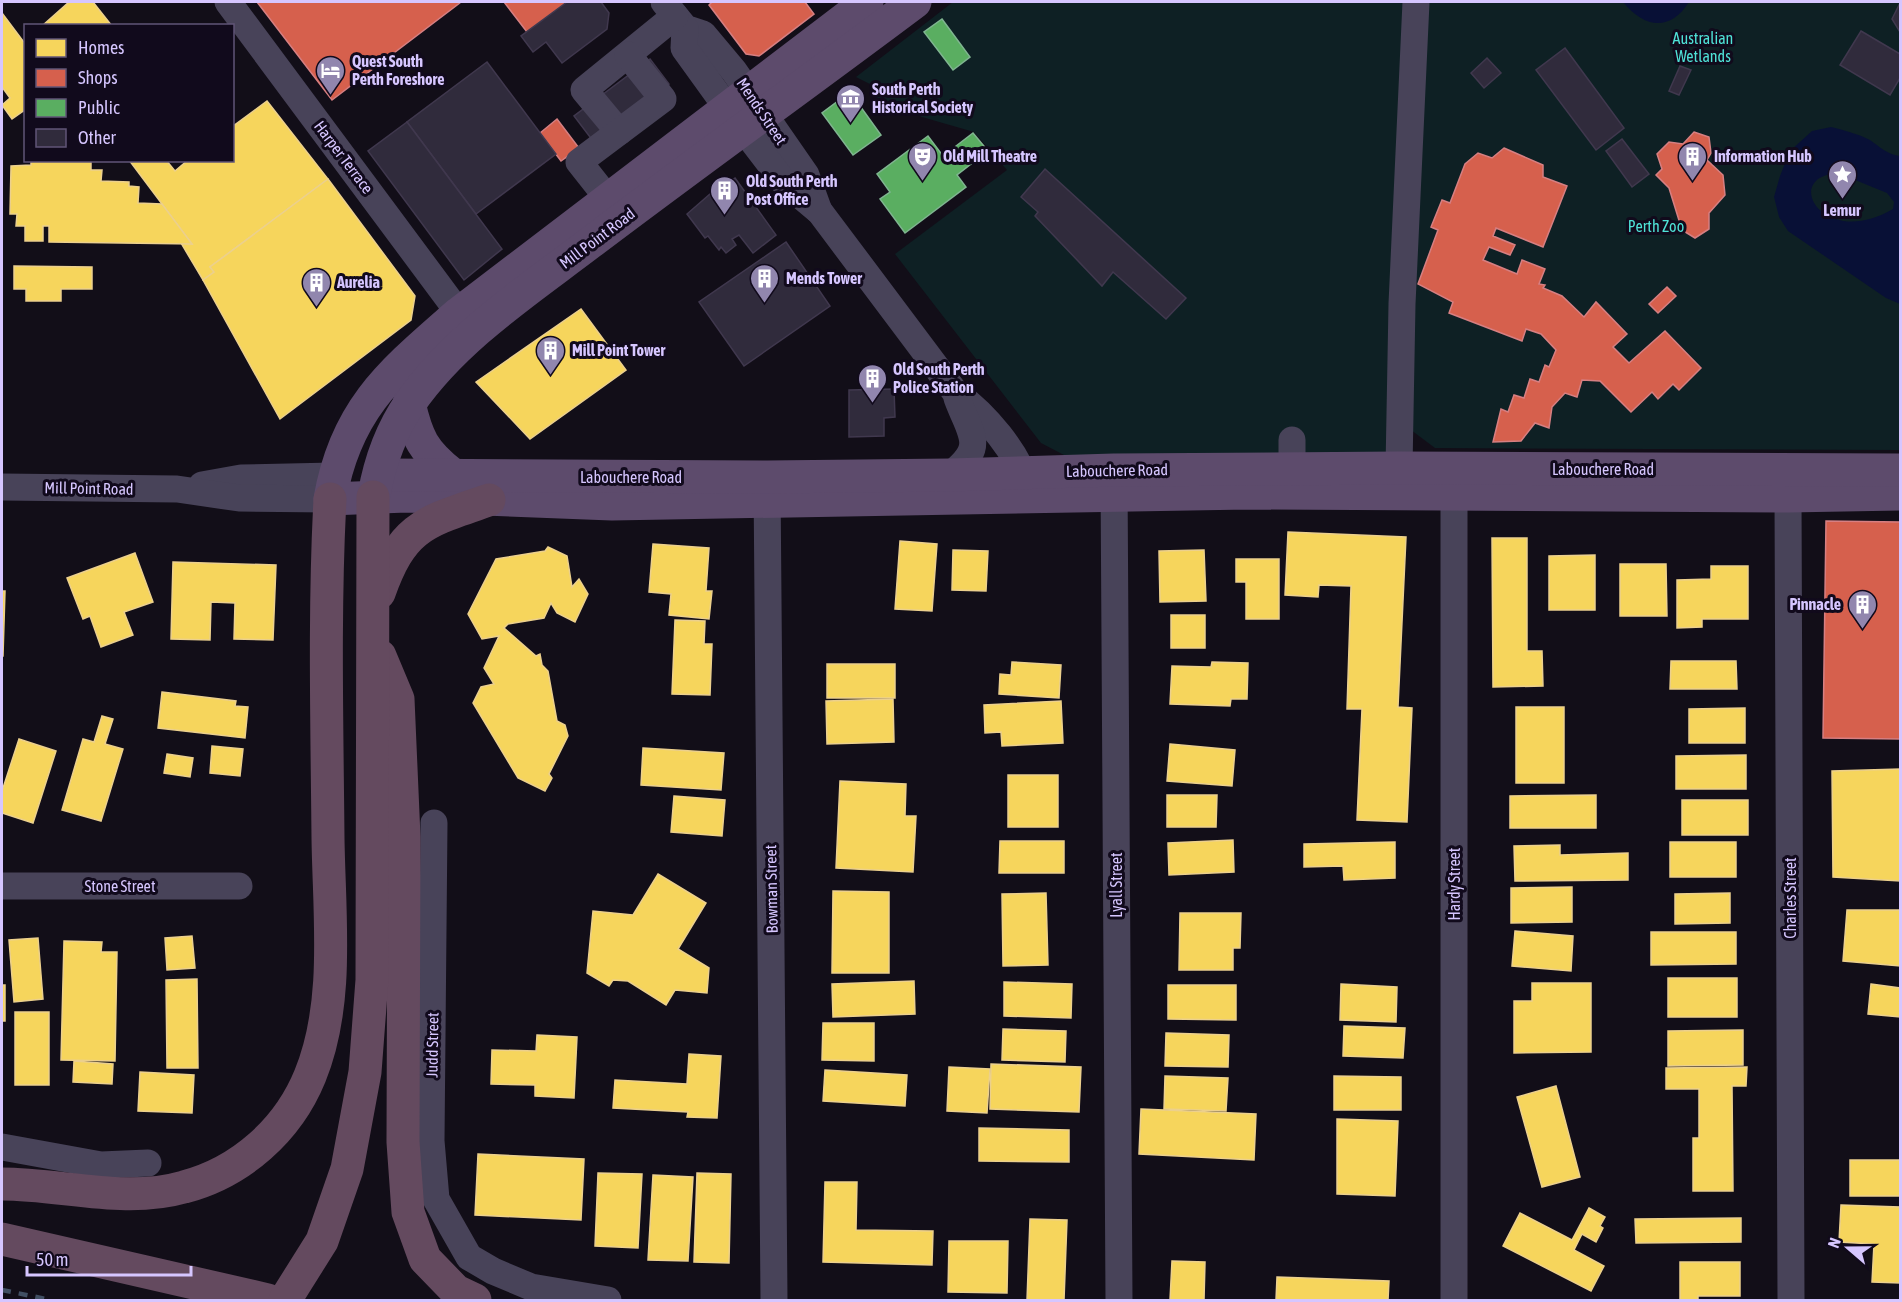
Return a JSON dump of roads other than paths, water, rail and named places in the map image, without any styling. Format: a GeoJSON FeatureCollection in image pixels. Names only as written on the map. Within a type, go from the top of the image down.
{"type":"FeatureCollection","features":[{"type":"Feature","properties":{"kind":"highway"},"geometry":{"type":"LineString","coordinates":[[285,1300],[322,1241],[347,1169],[365,1072],[372,980],[375,486]]}},
{"type":"Feature","properties":{"kind":"highway"},"geometry":{"type":"LineString","coordinates":[[2,1184],[30,1184],[124,1194],[184,1188],[233,1167],[267,1141],[293,1111],[311,1075],[327,1009],[326,705],[332,488]]}},
{"type":"Feature","properties":{"kind":"highway"},"geometry":{"type":"LineString","coordinates":[[374,606],[396,551],[413,531],[436,518],[489,500]]}},
{"type":"Feature","properties":{"kind":"highway"},"geometry":{"type":"LineString","coordinates":[[375,644],[398,699],[404,837],[403,1142],[408,1212],[425,1259],[456,1291],[475,1300]]}},
{"type":"Feature","properties":{"kind":"highway"},"geometry":{"type":"LineString","coordinates":[[2,1239],[268,1300]]}},
{"type":"Feature","properties":{"kind":"main road","name":"Mill Point Road"},"geometry":{"type":"LineString","coordinates":[[867,2],[746,111],[463,344],[410,403],[385,447],[375,486],[332,488],[350,430],[383,383],[459,313],[609,200],[746,111],[915,2]]}},
{"type":"Feature","properties":{"kind":"main road"},"geometry":{"type":"LineString","coordinates":[[410,403],[415,431],[424,448],[452,474]]}},
{"type":"Feature","properties":{"kind":"main road","name":"Labouchere Road"},"geometry":{"type":"LineString","coordinates":[[1114,483],[1292,454],[1399,468],[1454,481],[1788,496],[1900,494]]}},
{"type":"Feature","properties":{"kind":"main road","name":"Labouchere Road"},"geometry":{"type":"LineString","coordinates":[[375,486],[489,500],[612,504],[950,475],[1114,483],[1248,493],[1454,481],[1900,470]]}},
{"type":"Feature","properties":{"kind":"main road","name":"Labouchere Road"},"geometry":{"type":"LineString","coordinates":[[375,486],[452,474],[767,490],[1004,478]]}},
{"type":"Feature","properties":{"kind":"street","name":"Harper Terrace"},"geometry":{"type":"LineString","coordinates":[[228,2],[459,313]]}},
{"type":"Feature","properties":{"kind":"street"},"geometry":{"type":"LineString","coordinates":[[1399,468],[1402,304],[1416,2]]}},
{"type":"Feature","properties":{"kind":"street","name":"Mends Street"},"geometry":{"type":"LineString","coordinates":[[675,15],[704,33],[783,181],[820,212],[955,392],[973,436],[1004,478]]}},
{"type":"Feature","properties":{"kind":"street"},"geometry":{"type":"LineString","coordinates":[[620,132],[584,90],[675,15]]}},
{"type":"Feature","properties":{"kind":"street"},"geometry":{"type":"LineString","coordinates":[[609,200],[579,162],[663,99],[628,55]]}},
{"type":"Feature","properties":{"kind":"street","name":"Mends Street"},"geometry":{"type":"LineString","coordinates":[[955,392],[976,408],[1004,478]]}},
{"type":"Feature","properties":{"kind":"street","name":"Hardy Street"},"geometry":{"type":"LineString","coordinates":[[1454,481],[1454,1300]]}},
{"type":"Feature","properties":{"kind":"street","name":"Lyall Street"},"geometry":{"type":"LineString","coordinates":[[1114,483],[1119,1300]]}},
{"type":"Feature","properties":{"kind":"street","name":"Mill Point Road"},"geometry":{"type":"LineString","coordinates":[[2,487],[177,489],[239,498],[332,488]]}},
{"type":"Feature","properties":{"kind":"street","name":"Bowman Street"},"geometry":{"type":"LineString","coordinates":[[767,490],[774,1300]]}},
{"type":"Feature","properties":{"kind":"street","name":"Charles Street"},"geometry":{"type":"LineString","coordinates":[[1788,496],[1791,1300]]}},
{"type":"Feature","properties":{"kind":"street","name":"Judd Street"},"geometry":{"type":"LineString","coordinates":[[434,823],[430,1141],[436,1199],[470,1257],[493,1271],[531,1287],[608,1300]]}},
{"type":"Feature","properties":{"kind":"street","name":"Stone Street"},"geometry":{"type":"LineString","coordinates":[[2,886],[239,886]]}},
{"type":"Feature","properties":{"kind":"street"},"geometry":{"type":"LineString","coordinates":[[2,1147],[101,1165],[148,1163]]}},
{"type":"Feature","properties":{"kind":"water"},"geometry":{"type":"Polygon","coordinates":[[[1623,2],[1689,2],[1674,18],[1657,23],[1640,17],[1623,2]]]}},
{"type":"Feature","properties":{"kind":"water"},"geometry":{"type":"Polygon","coordinates":[[[1831,127],[1846,131],[1870,140],[1888,152],[1900,156],[1900,304],[1886,298],[1788,231],[1779,217],[1774,197],[1780,176],[1790,151],[1812,131],[1831,127]],[[1838,173],[1821,177],[1812,186],[1812,197],[1818,208],[1830,217],[1847,221],[1868,219],[1893,209],[1894,202],[1887,193],[1838,173]]]}},
{"type":"Feature","properties":{"kind":"railway"},"geometry":{"type":"LineString","coordinates":[[2,1290],[51,1300]]}},
{"type":"Feature","properties":{"kind":"place","name":"Quest South Perth Foreshore"},"geometry":{"type":"Point","coordinates":[331,96]}},
{"type":"Feature","properties":{"kind":"place","name":"South Perth Historical Society"},"geometry":{"type":"Point","coordinates":[851,124]}},
{"type":"Feature","properties":{"kind":"place","name":"Old Mill Theatre"},"geometry":{"type":"Point","coordinates":[922,182]}},
{"type":"Feature","properties":{"kind":"place","name":"Information Hub"},"geometry":{"type":"Point","coordinates":[1693,182]}},
{"type":"Feature","properties":{"kind":"place","name":"Lemur"},"geometry":{"type":"Point","coordinates":[1842,200]}},
{"type":"Feature","properties":{"kind":"place","name":"Old South Perth Post Office"},"geometry":{"type":"Point","coordinates":[725,216]}},
{"type":"Feature","properties":{"kind":"place","name":"Mends Tower"},"geometry":{"type":"Point","coordinates":[765,304]}},
{"type":"Feature","properties":{"kind":"place","name":"Aurelia"},"geometry":{"type":"Point","coordinates":[316,308]}},
{"type":"Feature","properties":{"kind":"place","name":"Mill Point Tower"},"geometry":{"type":"Point","coordinates":[551,376]}},
{"type":"Feature","properties":{"kind":"place","name":"Old South Perth Police Station"},"geometry":{"type":"Point","coordinates":[872,404]}},
{"type":"Feature","properties":{"kind":"place","name":"Pinnacle"},"geometry":{"type":"Point","coordinates":[1862,630]}},
{"type":"Feature","properties":{"kind":"park label","name":"Australian Wetlands"},"geometry":{"type":"Point","coordinates":[1703,47]}},
{"type":"Feature","properties":{"kind":"park label","name":"Perth Zoo"},"geometry":{"type":"Point","coordinates":[1656,226]}}]}
